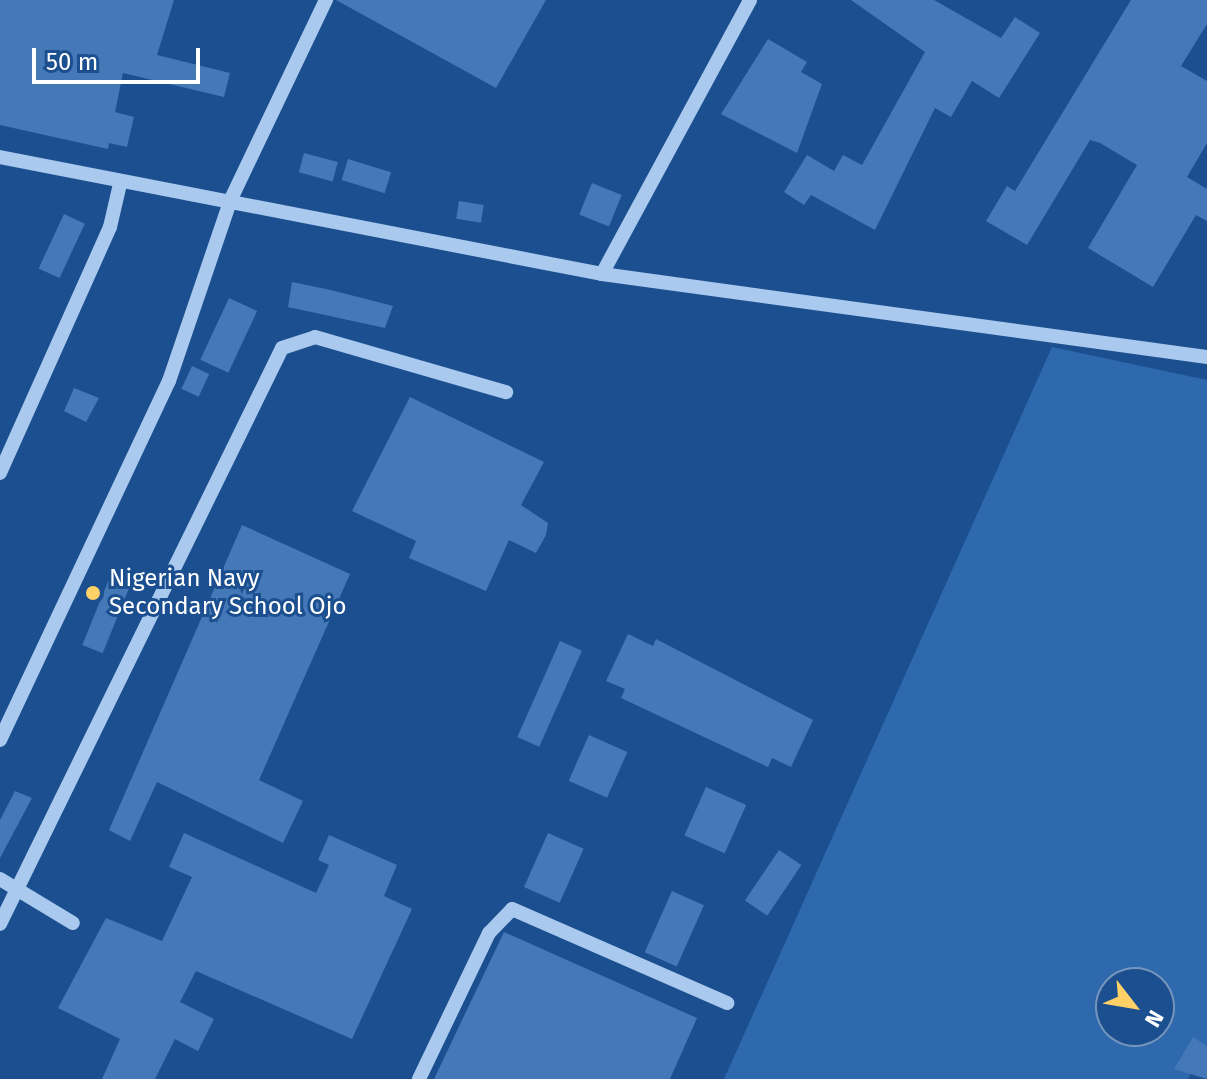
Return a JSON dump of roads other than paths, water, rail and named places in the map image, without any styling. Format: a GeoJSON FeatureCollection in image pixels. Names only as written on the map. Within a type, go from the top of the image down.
{"type":"FeatureCollection","features":[{"type":"Feature","properties":{"kind":"street"},"geometry":{"type":"LineString","coordinates":[[0,740],[169,381],[231,199],[326,0]]}},
{"type":"Feature","properties":{"kind":"street"},"geometry":{"type":"LineString","coordinates":[[602,274],[750,0]]}},
{"type":"Feature","properties":{"kind":"street"},"geometry":{"type":"LineString","coordinates":[[0,157],[120,184],[231,199],[602,274],[1207,357]]}},
{"type":"Feature","properties":{"kind":"street"},"geometry":{"type":"LineString","coordinates":[[0,473],[110,227],[120,184]]}},
{"type":"Feature","properties":{"kind":"street"},"geometry":{"type":"LineString","coordinates":[[0,924],[282,348],[315,337],[506,392]]}},
{"type":"Feature","properties":{"kind":"street"},"geometry":{"type":"LineString","coordinates":[[0,879],[73,923]]}},
{"type":"Feature","properties":{"kind":"street"},"geometry":{"type":"LineString","coordinates":[[419,1079],[489,933],[512,909],[727,1003]]}},
{"type":"Feature","properties":{"kind":"place","name":"Nigerian Navy Secondary School Ojo"},"geometry":{"type":"Point","coordinates":[93,593]}}]}
